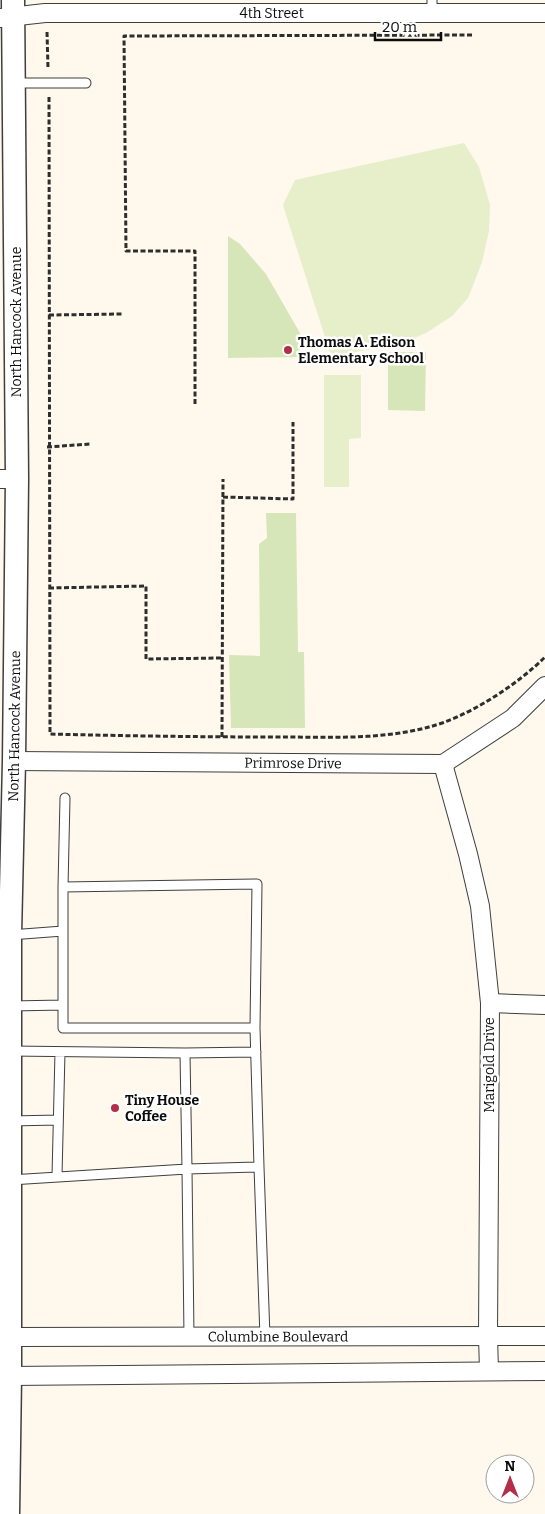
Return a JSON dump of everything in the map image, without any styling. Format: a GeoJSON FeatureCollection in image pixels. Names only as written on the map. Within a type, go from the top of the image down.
{"type":"FeatureCollection","features":[{"type":"Feature","properties":{"kind":"street","name":"4th Street"},"geometry":{"type":"LineString","coordinates":[[9,12],[432,7],[545,13]]}},
{"type":"Feature","properties":{"kind":"street","name":"North Hancock Avenue"},"geometry":{"type":"LineString","coordinates":[[8,1514],[7,1370],[10,1337],[10,1006],[5,935],[14,761],[8,479],[14,83],[9,12]]}},
{"type":"Feature","properties":{"kind":"street"},"geometry":{"type":"LineString","coordinates":[[443,764],[512,718],[545,686]]}},
{"type":"Feature","properties":{"kind":"street","name":"Primrose Drive"},"geometry":{"type":"LineString","coordinates":[[14,761],[443,764]]}},
{"type":"Feature","properties":{"kind":"street","name":"Marigold Drive"},"geometry":{"type":"LineString","coordinates":[[443,764],[480,906],[490,1004],[489,1371]]}},
{"type":"Feature","properties":{"kind":"street"},"geometry":{"type":"LineString","coordinates":[[490,1004],[545,1005]]}},
{"type":"Feature","properties":{"kind":"street","name":"Columbine Boulevard"},"geometry":{"type":"LineString","coordinates":[[10,1337],[545,1336]]}},
{"type":"Feature","properties":{"kind":"street"},"geometry":{"type":"LineString","coordinates":[[7,1370],[545,1370]]}},
{"type":"Feature","properties":{"kind":"lane"},"geometry":{"type":"LineString","coordinates":[[14,83],[86,83]]}},
{"type":"Feature","properties":{"kind":"lane"},"geometry":{"type":"LineString","coordinates":[[65,798],[62,931],[63,1028],[255,1028]]}},
{"type":"Feature","properties":{"kind":"lane"},"geometry":{"type":"LineString","coordinates":[[63,887],[257,884],[255,1028],[265,1336]]}},
{"type":"Feature","properties":{"kind":"lane"},"geometry":{"type":"LineString","coordinates":[[5,935],[62,931]]}},
{"type":"Feature","properties":{"kind":"lane"},"geometry":{"type":"LineString","coordinates":[[10,1006],[63,1005]]}},
{"type":"Feature","properties":{"kind":"lane"},"geometry":{"type":"LineString","coordinates":[[10,1051],[256,1052]]}},
{"type":"Feature","properties":{"kind":"lane"},"geometry":{"type":"LineString","coordinates":[[57,1176],[60,1052]]}},
{"type":"Feature","properties":{"kind":"lane"},"geometry":{"type":"LineString","coordinates":[[185,1053],[189,1336]]}},
{"type":"Feature","properties":{"kind":"lane"},"geometry":{"type":"LineString","coordinates":[[10,1121],[58,1120]]}},
{"type":"Feature","properties":{"kind":"lane"},"geometry":{"type":"LineString","coordinates":[[10,1180],[187,1169],[259,1167]]}},
{"type":"Feature","properties":{"kind":"path"},"geometry":{"type":"LineString","coordinates":[[46,31],[49,82],[48,447],[50,734],[222,738],[348,738],[392,734],[430,727],[462,714],[503,692],[545,657]]}},
{"type":"Feature","properties":{"kind":"path"},"geometry":{"type":"LineString","coordinates":[[196,404],[195,251],[126,251],[124,36],[477,35]]}},
{"type":"Feature","properties":{"kind":"path"},"geometry":{"type":"LineString","coordinates":[[49,315],[123,314]]}},
{"type":"Feature","properties":{"kind":"path"},"geometry":{"type":"LineString","coordinates":[[223,497],[292,498],[293,422]]}},
{"type":"Feature","properties":{"kind":"path"},"geometry":{"type":"LineString","coordinates":[[48,447],[90,444]]}},
{"type":"Feature","properties":{"kind":"path"},"geometry":{"type":"LineString","coordinates":[[222,738],[223,479]]}},
{"type":"Feature","properties":{"kind":"path"},"geometry":{"type":"LineString","coordinates":[[49,588],[146,586],[146,659],[223,658]]}},
{"type":"Feature","properties":{"kind":"green space"},"geometry":{"type":"Polygon","coordinates":[[[464,143],[479,167],[490,205],[489,231],[482,262],[468,298],[452,316],[426,333],[397,345],[331,356],[283,205],[295,180],[464,143]]]}},
{"type":"Feature","properties":{"kind":"green space"},"geometry":{"type":"Polygon","coordinates":[[[228,236],[240,244],[266,274],[300,333],[300,357],[228,358],[228,236]]]}},
{"type":"Feature","properties":{"kind":"green space"},"geometry":{"type":"Polygon","coordinates":[[[388,352],[426,352],[425,411],[388,410],[388,352]]]}},
{"type":"Feature","properties":{"kind":"green space"},"geometry":{"type":"Polygon","coordinates":[[[324,375],[361,375],[361,438],[349,439],[349,487],[324,487],[324,375]]]}},
{"type":"Feature","properties":{"kind":"green space"},"geometry":{"type":"Polygon","coordinates":[[[266,513],[296,513],[298,652],[304,652],[305,728],[231,728],[229,655],[260,656],[259,544],[267,538],[266,513]]]}},
{"type":"Feature","properties":{"kind":"place","name":"Thomas A. Edison Elementary School"},"geometry":{"type":"Point","coordinates":[288,350]}},
{"type":"Feature","properties":{"kind":"place","name":"Tiny House Coffee"},"geometry":{"type":"Point","coordinates":[115,1108]}}]}
